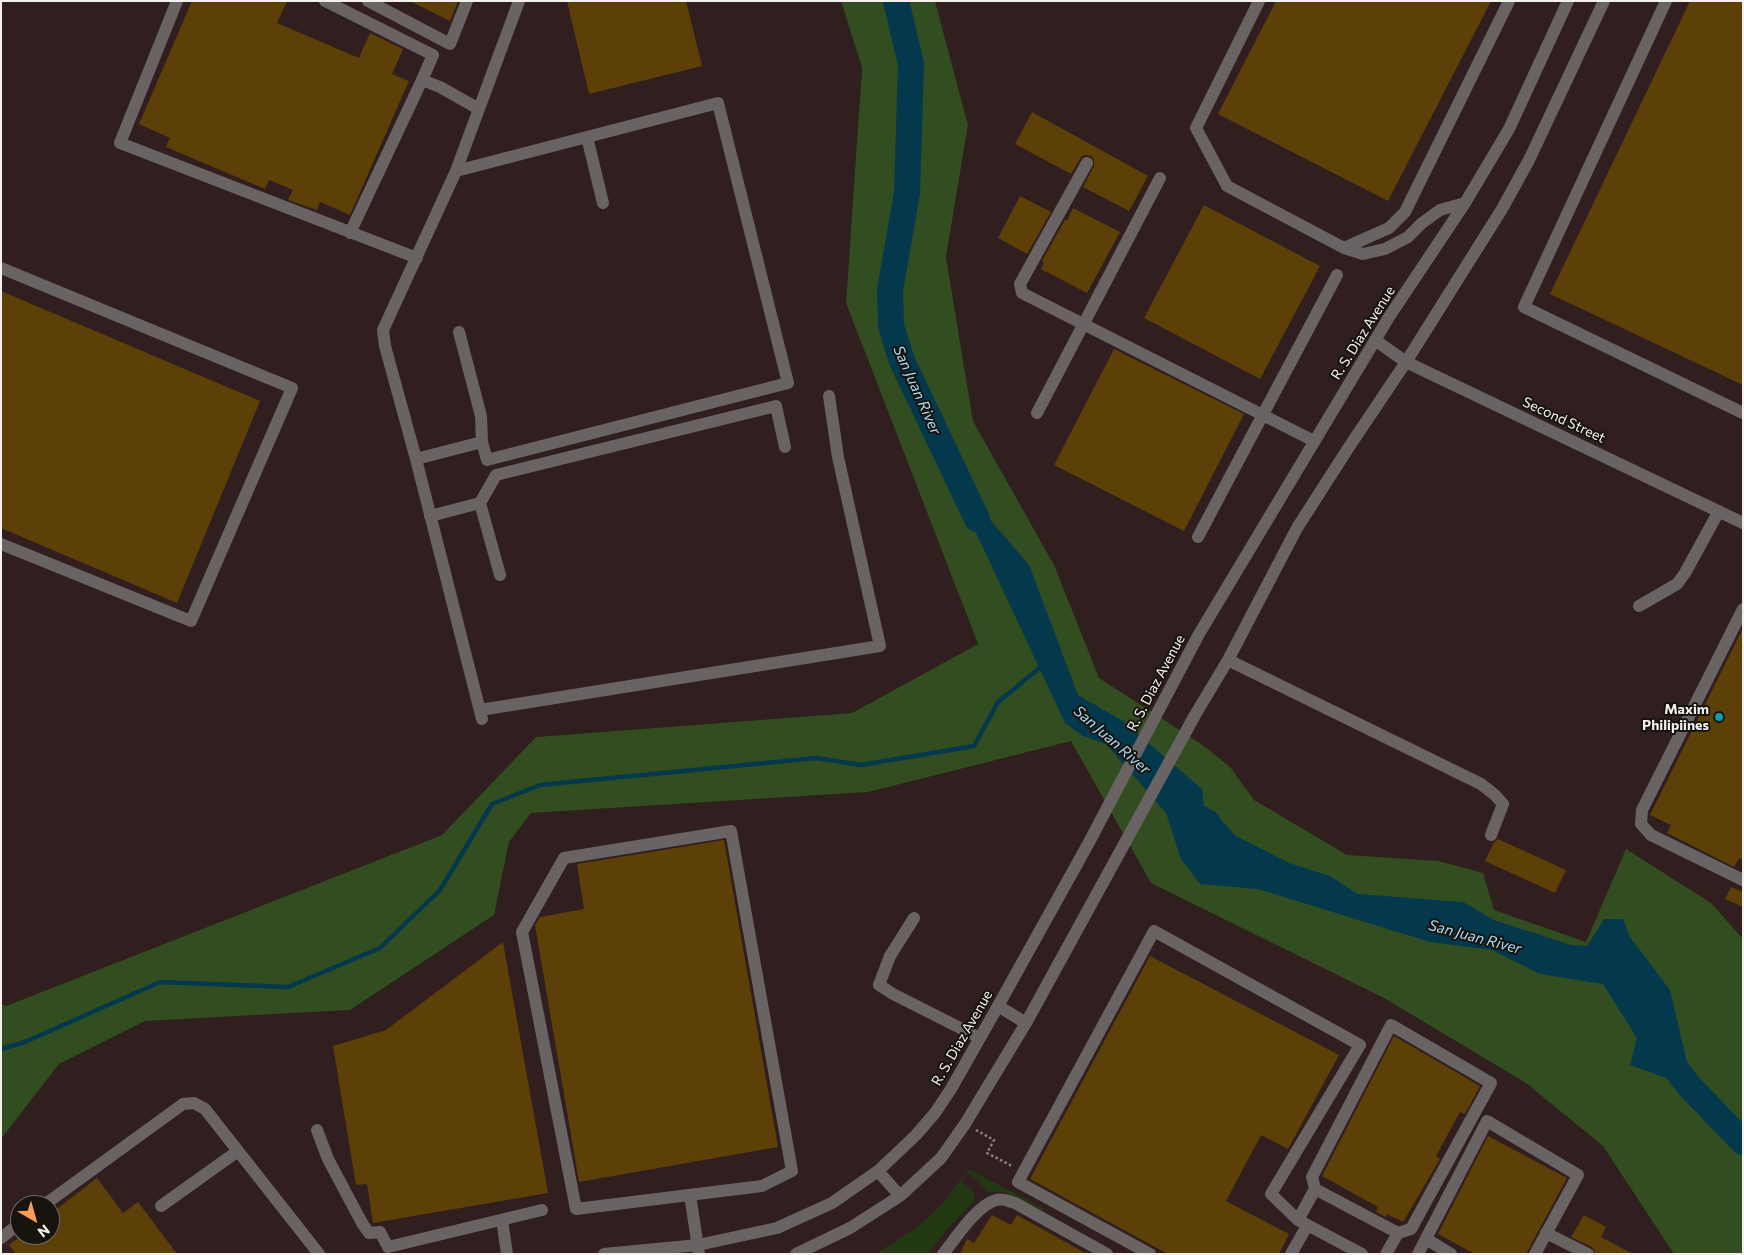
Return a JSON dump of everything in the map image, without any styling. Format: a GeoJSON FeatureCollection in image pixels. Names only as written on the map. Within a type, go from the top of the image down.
{"type":"FeatureCollection","features":[{"type":"Feature","properties":{"kind":"street"},"geometry":{"type":"LineString","coordinates":[[177,1],[120,143],[417,258]]}},
{"type":"Feature","properties":{"kind":"street"},"geometry":{"type":"LineString","coordinates":[[325,1],[432,55],[350,233]]}},
{"type":"Feature","properties":{"kind":"street"},"geometry":{"type":"LineString","coordinates":[[368,1],[450,44],[467,1]]}},
{"type":"Feature","properties":{"kind":"street"},"geometry":{"type":"LineString","coordinates":[[519,1],[456,171],[384,330],[385,346],[481,714],[880,646],[838,457],[829,396]]}},
{"type":"Feature","properties":{"kind":"street"},"geometry":{"type":"LineString","coordinates":[[1259,1],[1196,128],[1227,186],[1344,248],[1363,254],[1385,249],[1408,237],[1422,223],[1440,210],[1465,203]]}},
{"type":"Feature","properties":{"kind":"street"},"geometry":{"type":"LineString","coordinates":[[1344,248],[1389,228],[1405,212],[1509,1]]}},
{"type":"Feature","properties":{"kind":"street","name":"R. S. Diaz Avenue"},"geometry":{"type":"LineString","coordinates":[[604,1254],[698,1249],[778,1228],[832,1203],[878,1171],[935,1113],[980,1038],[1087,846],[1199,634],[1375,340],[1465,203],[1513,122],[1568,1]]}},
{"type":"Feature","properties":{"kind":"street"},"geometry":{"type":"LineString","coordinates":[[796,1254],[850,1228],[900,1196],[941,1158],[965,1124],[1026,1023],[1195,715],[1228,660],[1297,528],[1406,362],[1502,209],[1520,176],[1604,1]]}},
{"type":"Feature","properties":{"kind":"street"},"geometry":{"type":"LineString","coordinates":[[1666,1],[1524,307],[1743,414]]}},
{"type":"Feature","properties":{"kind":"street"},"geometry":{"type":"LineString","coordinates":[[422,80],[440,87],[479,109]]}},
{"type":"Feature","properties":{"kind":"street"},"geometry":{"type":"LineString","coordinates":[[456,171],[718,104],[788,383],[487,460],[482,442],[481,416],[459,332]]}},
{"type":"Feature","properties":{"kind":"street"},"geometry":{"type":"LineString","coordinates":[[587,137],[603,204]]}},
{"type":"Feature","properties":{"kind":"street"},"geometry":{"type":"LineString","coordinates":[[1087,163],[1020,284],[1022,292],[1314,441]]}},
{"type":"Feature","properties":{"kind":"street"},"geometry":{"type":"LineString","coordinates":[[1037,413],[1160,178]]}},
{"type":"Feature","properties":{"kind":"street"},"geometry":{"type":"LineString","coordinates":[[1,268],[292,388],[191,621],[1,544]]}},
{"type":"Feature","properties":{"kind":"street"},"geometry":{"type":"LineString","coordinates":[[1198,537],[1337,275]]}},
{"type":"Feature","properties":{"kind":"street","name":"Second Street"},"geometry":{"type":"LineString","coordinates":[[1375,340],[1406,362],[1743,522]]}},
{"type":"Feature","properties":{"kind":"street"},"geometry":{"type":"LineString","coordinates":[[500,575],[480,503],[496,475],[776,406],[784,447]]}},
{"type":"Feature","properties":{"kind":"street"},"geometry":{"type":"LineString","coordinates":[[416,459],[482,442]]}},
{"type":"Feature","properties":{"kind":"street"},"geometry":{"type":"LineString","coordinates":[[430,516],[480,503]]}},
{"type":"Feature","properties":{"kind":"street"},"geometry":{"type":"LineString","coordinates":[[1639,606],[1677,584],[1719,511]]}},
{"type":"Feature","properties":{"kind":"street"},"geometry":{"type":"LineString","coordinates":[[1743,609],[1642,810],[1642,824],[1651,835],[1743,880]]}},
{"type":"Feature","properties":{"kind":"street"},"geometry":{"type":"LineString","coordinates":[[1228,660],[1480,784],[1495,794],[1503,804],[1491,835]]}},
{"type":"Feature","properties":{"kind":"street"},"geometry":{"type":"LineString","coordinates":[[731,831],[792,1171],[762,1186],[690,1196],[576,1209],[522,932],[564,858],[731,831]]}},
{"type":"Feature","properties":{"kind":"street"},"geometry":{"type":"LineString","coordinates":[[914,918],[890,956],[879,985],[980,1038]]}},
{"type":"Feature","properties":{"kind":"street"},"geometry":{"type":"LineString","coordinates":[[1150,1254],[1018,1182],[1154,931],[1360,1045],[1271,1194],[1303,1223],[1362,1254]]}},
{"type":"Feature","properties":{"kind":"street"},"geometry":{"type":"LineString","coordinates":[[998,1006],[1026,1023]]}},
{"type":"Feature","properties":{"kind":"street"},"geometry":{"type":"LineString","coordinates":[[1291,1254],[1315,1189],[1312,1177],[1392,1025],[1491,1083],[1411,1229],[1398,1233],[1386,1254]]}},
{"type":"Feature","properties":{"kind":"street"},"geometry":{"type":"LineString","coordinates":[[58,1195],[183,1104],[194,1103],[205,1109],[319,1254]]}},
{"type":"Feature","properties":{"kind":"street"},"geometry":{"type":"LineString","coordinates":[[1418,1254],[1487,1121],[1578,1176],[1535,1254]]}},
{"type":"Feature","properties":{"kind":"street"},"geometry":{"type":"LineString","coordinates":[[317,1130],[328,1159],[344,1191],[369,1233],[380,1232],[388,1247],[413,1248],[502,1220],[542,1210]]}},
{"type":"Feature","properties":{"kind":"street"},"geometry":{"type":"LineString","coordinates":[[161,1206],[238,1151]]}},
{"type":"Feature","properties":{"kind":"street"},"geometry":{"type":"LineString","coordinates":[[878,1171],[900,1196]]}},
{"type":"Feature","properties":{"kind":"street"},"geometry":{"type":"LineString","coordinates":[[1315,1189],[1398,1233]]}},
{"type":"Feature","properties":{"kind":"street"},"geometry":{"type":"LineString","coordinates":[[690,1196],[698,1249]]}},
{"type":"Feature","properties":{"kind":"street"},"geometry":{"type":"LineString","coordinates":[[943,1254],[980,1210],[998,1199],[1015,1203],[1107,1254]]}},
{"type":"Feature","properties":{"kind":"street"},"geometry":{"type":"LineString","coordinates":[[502,1220],[507,1254]]}},
{"type":"Feature","properties":{"kind":"street"},"geometry":{"type":"LineString","coordinates":[[1546,1233],[1568,1249],[1588,1254]]}},
{"type":"Feature","properties":{"kind":"street"},"geometry":{"type":"LineString","coordinates":[[1426,1239],[1451,1254]]}},
{"type":"Feature","properties":{"kind":"path"},"geometry":{"type":"LineString","coordinates":[[965,1124],[994,1140],[987,1153],[1012,1167],[1016,1159]]}},
{"type":"Feature","properties":{"kind":"shaded area"},"geometry":{"type":"Polygon","coordinates":[[[1,1],[841,1],[862,68],[846,303],[978,644],[852,713],[536,737],[442,835],[6,1006],[1,1004],[1,1]]]}},
{"type":"Feature","properties":{"kind":"shaded area"},"geometry":{"type":"Polygon","coordinates":[[[935,1],[1743,1],[1743,1254],[1,1254],[1,1139],[59,1064],[145,1021],[350,1010],[494,915],[509,842],[531,813],[868,792],[1054,565],[973,421],[946,257],[968,125],[935,1]]]}},
{"type":"Feature","properties":{"kind":"green space"},"geometry":{"type":"Polygon","coordinates":[[[841,1],[935,1],[968,125],[946,257],[973,421],[1054,565],[1099,678],[1204,746],[1230,767],[1254,800],[1347,855],[1438,861],[1483,873],[1494,910],[1586,942],[1626,849],[1711,903],[1743,939],[1743,1254],[1674,1254],[1603,1146],[1526,1083],[1384,998],[1151,883],[1071,741],[868,792],[531,813],[509,842],[494,915],[350,1010],[145,1021],[59,1064],[1,1139],[1,1004],[6,1006],[442,835],[536,737],[852,713],[978,644],[846,303],[862,68],[841,1]]]}},
{"type":"Feature","properties":{"kind":"green space"},"geometry":{"type":"Polygon","coordinates":[[[969,1169],[1044,1209],[1043,1211],[1004,1192],[988,1192],[978,1180],[967,1173],[961,1182],[973,1191],[975,1200],[927,1254],[875,1254],[928,1218],[943,1203],[969,1169]]]}},
{"type":"Feature","properties":{"kind":"water"},"geometry":{"type":"Polygon","coordinates":[[[962,487],[1029,565],[1078,695],[1123,721],[1202,789],[1204,806],[1216,812],[1236,836],[1289,863],[1330,876],[1358,894],[1463,902],[1494,920],[1571,945],[1587,946],[1604,919],[1623,919],[1630,937],[1670,990],[1686,1058],[1689,1086],[1630,1065],[1637,1038],[1603,984],[1540,974],[1492,950],[1430,942],[1258,889],[1200,884],[1181,859],[1166,813],[1106,744],[1083,736],[1065,723],[971,522],[962,487]]]}},
{"type":"Feature","properties":{"kind":"building"},"geometry":{"type":"Polygon","coordinates":[[[192,1],[287,1],[277,23],[359,58],[370,33],[403,49],[392,74],[409,81],[350,215],[320,202],[317,210],[288,200],[293,190],[269,180],[265,189],[166,147],[170,138],[139,124],[192,1]]]}},
{"type":"Feature","properties":{"kind":"building"},"geometry":{"type":"Polygon","coordinates":[[[410,1],[458,1],[450,21],[410,1]]]}},
{"type":"Feature","properties":{"kind":"building"},"geometry":{"type":"Polygon","coordinates":[[[567,1],[686,1],[702,66],[589,94],[567,1]]]}},
{"type":"Feature","properties":{"kind":"building"},"geometry":{"type":"Polygon","coordinates":[[[1276,1],[1491,1],[1388,201],[1218,114],[1276,1]]]}},
{"type":"Feature","properties":{"kind":"building"},"geometry":{"type":"Polygon","coordinates":[[[1690,1],[1743,1],[1743,385],[1550,294],[1690,1]]]}},
{"type":"Feature","properties":{"kind":"building"},"geometry":{"type":"Polygon","coordinates":[[[1032,112],[1148,176],[1129,211],[1083,187],[1094,166],[1094,159],[1091,156],[1082,156],[1071,174],[1015,144],[1032,112]]]}},
{"type":"Feature","properties":{"kind":"building"},"geometry":{"type":"Polygon","coordinates":[[[1020,196],[1051,212],[1027,254],[998,238],[1020,196]]]}},
{"type":"Feature","properties":{"kind":"building"},"geometry":{"type":"Polygon","coordinates":[[[1204,205],[1320,266],[1260,379],[1144,318],[1204,205]]]}},
{"type":"Feature","properties":{"kind":"building"},"geometry":{"type":"Polygon","coordinates":[[[1073,208],[1120,232],[1087,293],[1041,269],[1044,263],[1042,261],[1073,208]]]}},
{"type":"Feature","properties":{"kind":"building"},"geometry":{"type":"Polygon","coordinates":[[[1,291],[260,401],[177,603],[1,528],[1,291]]]}},
{"type":"Feature","properties":{"kind":"building"},"geometry":{"type":"Polygon","coordinates":[[[1114,349],[1244,414],[1184,531],[1054,465],[1114,349]]]}},
{"type":"Feature","properties":{"kind":"building","name":"Maxim Philipiines"},"geometry":{"type":"Polygon","coordinates":[[[1743,628],[1743,860],[1739,858],[1734,867],[1667,833],[1671,825],[1650,815],[1743,628]]]}},
{"type":"Feature","properties":{"kind":"building"},"geometry":{"type":"Polygon","coordinates":[[[1498,839],[1566,870],[1555,893],[1485,861],[1494,842],[1498,839]]]}},
{"type":"Feature","properties":{"kind":"building"},"geometry":{"type":"Polygon","coordinates":[[[724,840],[778,1147],[579,1182],[535,925],[540,917],[584,909],[577,864],[724,840]]]}},
{"type":"Feature","properties":{"kind":"building"},"geometry":{"type":"Polygon","coordinates":[[[1731,887],[1743,892],[1743,907],[1725,899],[1731,887]]]}},
{"type":"Feature","properties":{"kind":"building"},"geometry":{"type":"Polygon","coordinates":[[[503,942],[548,1193],[373,1223],[367,1184],[356,1185],[333,1046],[386,1030],[503,942]]]}},
{"type":"Feature","properties":{"kind":"building"},"geometry":{"type":"Polygon","coordinates":[[[1150,956],[1339,1055],[1288,1149],[1261,1135],[1226,1201],[1289,1234],[1279,1254],[1168,1254],[1030,1179],[1150,956]]]}},
{"type":"Feature","properties":{"kind":"building"},"geometry":{"type":"Polygon","coordinates":[[[1394,1036],[1480,1086],[1465,1114],[1460,1112],[1436,1156],[1440,1159],[1403,1222],[1387,1214],[1386,1217],[1376,1212],[1378,1207],[1322,1176],[1394,1036]]]}},
{"type":"Feature","properties":{"kind":"building"},"geometry":{"type":"Polygon","coordinates":[[[1488,1136],[1567,1178],[1526,1254],[1475,1254],[1438,1234],[1488,1136]]]}},
{"type":"Feature","properties":{"kind":"building"},"geometry":{"type":"Polygon","coordinates":[[[97,1178],[123,1213],[138,1202],[177,1254],[16,1254],[10,1244],[60,1245],[60,1206],[97,1178]]]}},
{"type":"Feature","properties":{"kind":"building"},"geometry":{"type":"Polygon","coordinates":[[[992,1215],[1011,1225],[1017,1215],[1087,1254],[960,1254],[967,1239],[974,1243],[992,1215]]]}},
{"type":"Feature","properties":{"kind":"building"},"geometry":{"type":"Polygon","coordinates":[[[1584,1215],[1606,1227],[1601,1237],[1633,1254],[1596,1254],[1592,1247],[1571,1237],[1584,1215]]]}},
{"type":"Feature","properties":{"kind":"waterway","name":"San Juan River"},"geometry":{"type":"LineString","coordinates":[[896,1],[911,64],[907,193],[890,290],[891,326],[902,361],[977,519]]}},
{"type":"Feature","properties":{"kind":"waterway"},"geometry":{"type":"LineString","coordinates":[[1,1049],[25,1042],[160,982],[288,987],[380,948],[440,890],[492,804],[540,785],[816,758],[861,765],[974,746],[998,702],[1042,666]]}},
{"type":"Feature","properties":{"kind":"waterway","name":"San Juan River"},"geometry":{"type":"LineString","coordinates":[[1667,1057],[1689,1086],[1743,1142]]}},
{"type":"Feature","properties":{"kind":"place","name":"Maxim Philipiines"},"geometry":{"type":"Point","coordinates":[1719,717]}}]}
